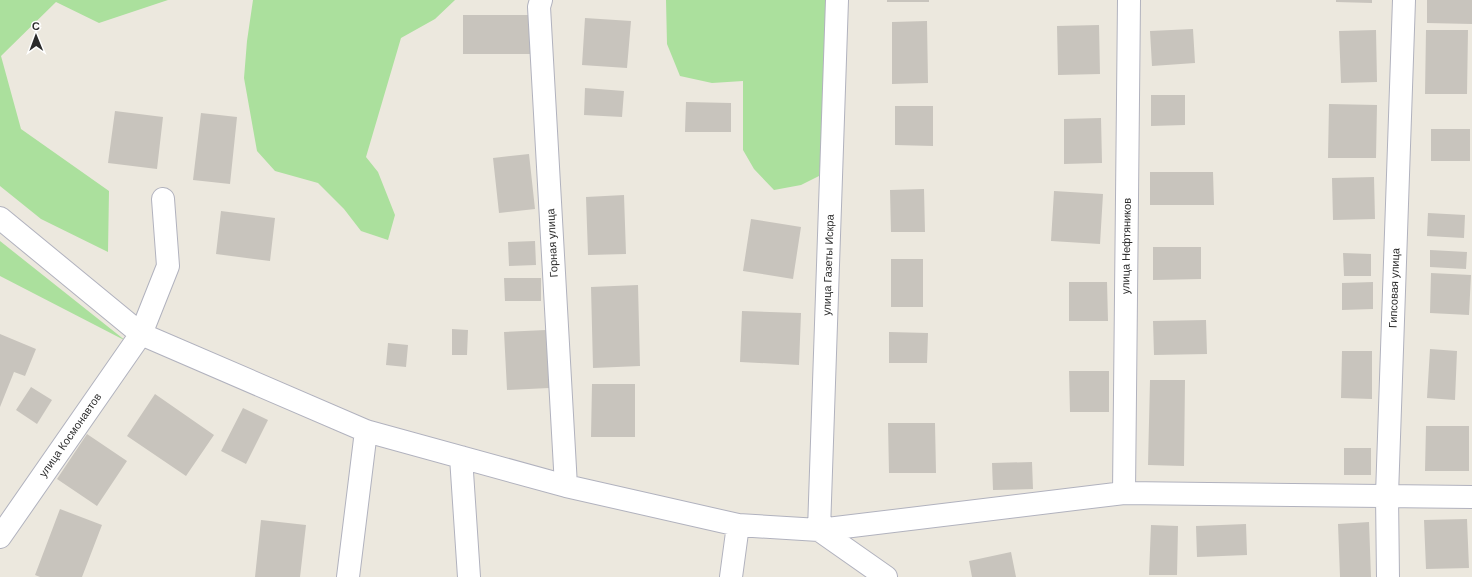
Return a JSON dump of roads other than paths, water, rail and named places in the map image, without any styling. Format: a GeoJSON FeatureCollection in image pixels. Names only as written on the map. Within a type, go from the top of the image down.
{"type":"FeatureCollection","features":[{"type":"Feature","properties":{"kind":"street","name":"Горная улица"},"geometry":{"type":"LineString","coordinates":[[541,0],[539,14],[566,486]]}},
{"type":"Feature","properties":{"kind":"street","name":"улица Газеты Искра"},"geometry":{"type":"LineString","coordinates":[[819,530],[837,0]]}},
{"type":"Feature","properties":{"kind":"street","name":"улица Нефтяников"},"geometry":{"type":"LineString","coordinates":[[1124,493],[1129,0]]}},
{"type":"Feature","properties":{"kind":"street","name":"Гипсовая улица"},"geometry":{"type":"LineString","coordinates":[[1388,577],[1387,495],[1404,0]]}},
{"type":"Feature","properties":{"kind":"street","name":"улица Космонавтов"},"geometry":{"type":"LineString","coordinates":[[0,536],[140,334],[168,266],[163,199]]}},
{"type":"Feature","properties":{"kind":"street"},"geometry":{"type":"LineString","coordinates":[[0,218],[140,334],[366,431],[566,486],[738,525],[819,530],[1124,493],[1472,497]]}},
{"type":"Feature","properties":{"kind":"street"},"geometry":{"type":"LineString","coordinates":[[348,577],[366,431]]}},
{"type":"Feature","properties":{"kind":"street"},"geometry":{"type":"LineString","coordinates":[[461,457],[469,577]]}},
{"type":"Feature","properties":{"kind":"street"},"geometry":{"type":"LineString","coordinates":[[731,577],[738,525]]}},
{"type":"Feature","properties":{"kind":"street"},"geometry":{"type":"LineString","coordinates":[[819,530],[886,577]]}}]}
